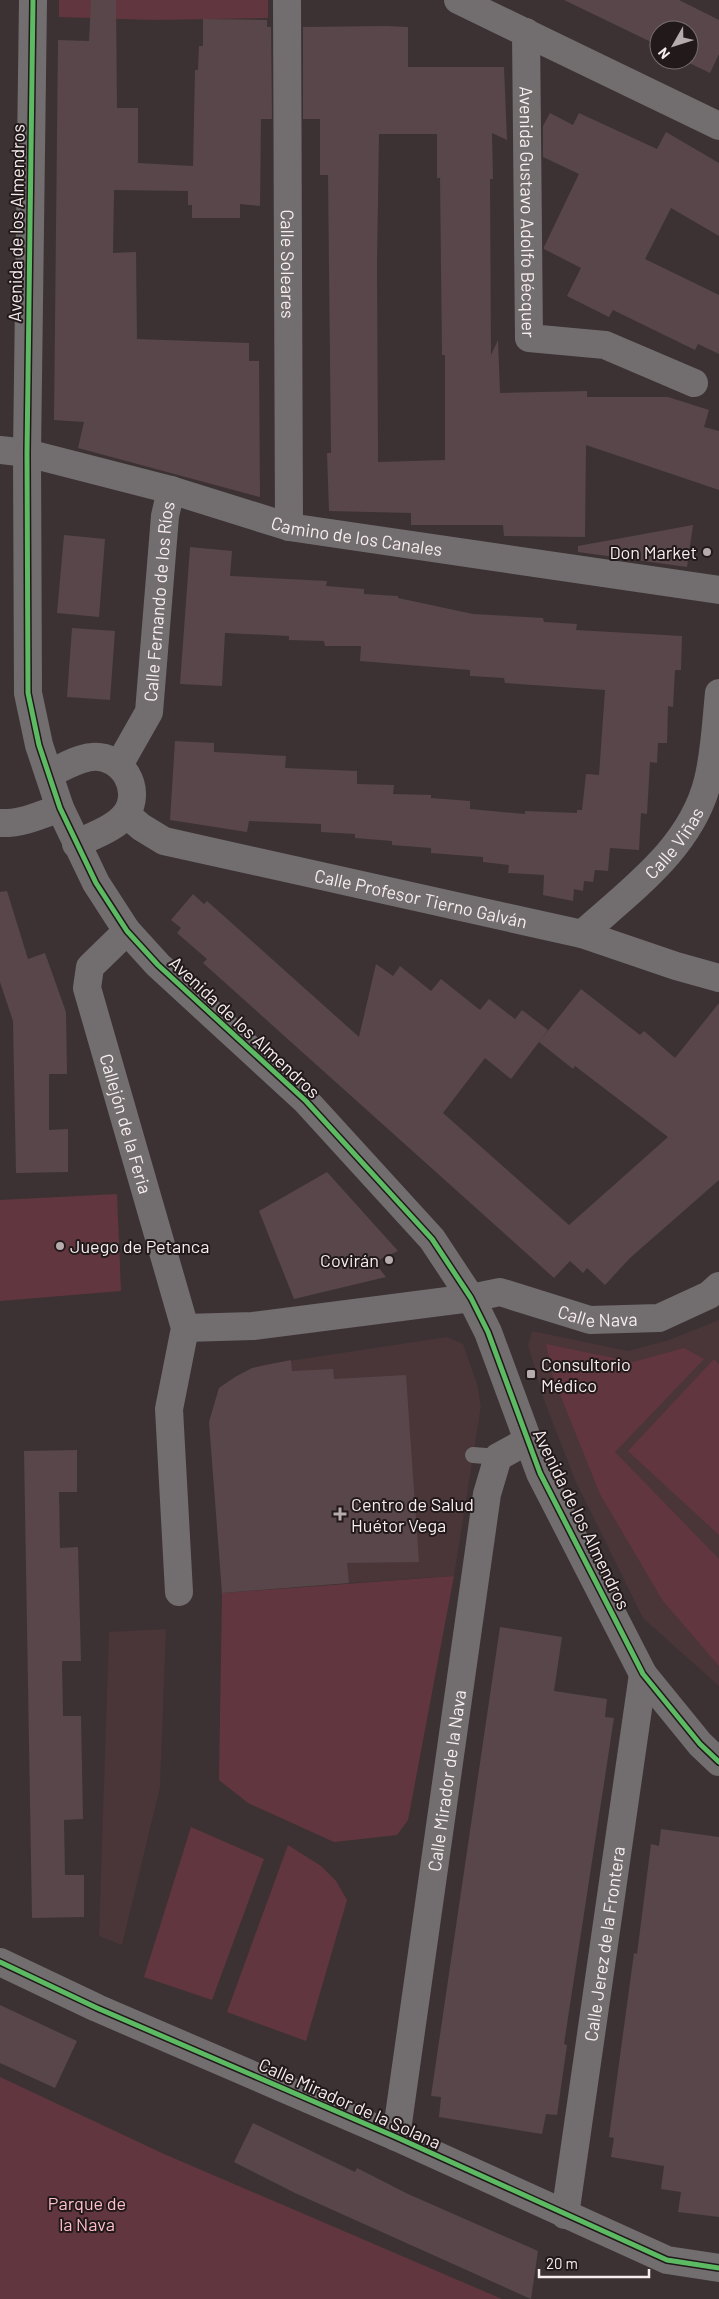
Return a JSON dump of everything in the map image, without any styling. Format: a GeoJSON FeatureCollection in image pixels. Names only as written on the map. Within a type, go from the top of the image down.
{"type":"FeatureCollection","features":[{"type":"Feature","properties":{"kind":"street","name":"Avenida de los Almendros"},"geometry":{"type":"LineString","coordinates":[[33,0],[27,453],[28,693],[39,745],[49,774]]}},
{"type":"Feature","properties":{"kind":"street","name":"Calle Soleares"},"geometry":{"type":"LineString","coordinates":[[287,0],[289,527]]}},
{"type":"Feature","properties":{"kind":"street"},"geometry":{"type":"LineString","coordinates":[[458,0],[719,126]]}},
{"type":"Feature","properties":{"kind":"street","name":"Avenida Gustavo Adolfo Bécquer"},"geometry":{"type":"LineString","coordinates":[[526,32],[529,338],[605,345],[694,383]]}},
{"type":"Feature","properties":{"kind":"street","name":"Camino de los Canales"},"geometry":{"type":"LineString","coordinates":[[0,450],[27,453],[171,490],[289,527],[719,590]]}},
{"type":"Feature","properties":{"kind":"street","name":"Calle Fernando de los Ríos"},"geometry":{"type":"LineString","coordinates":[[119,765],[149,712],[165,516],[171,490]]}},
{"type":"Feature","properties":{"kind":"street","name":"Calle Viñas"},"geometry":{"type":"LineString","coordinates":[[582,934],[661,863],[690,825],[708,780],[719,692]]}},
{"type":"Feature","properties":{"kind":"street"},"geometry":{"type":"LineString","coordinates":[[92,757],[111,760],[119,765],[131,784],[131,800],[126,814],[115,824],[76,844],[60,808],[49,774],[92,757]]}},
{"type":"Feature","properties":{"kind":"street"},"geometry":{"type":"LineString","coordinates":[[0,823],[9,824],[60,808]]}},
{"type":"Feature","properties":{"kind":"street","name":"Calle Profesor Tierno Galván"},"geometry":{"type":"LineString","coordinates":[[126,814],[142,827],[164,840],[582,934],[676,966],[719,978]]}},
{"type":"Feature","properties":{"kind":"street","name":"Avenida de los Almendros"},"geometry":{"type":"LineString","coordinates":[[76,844],[96,883],[127,931],[158,965],[306,1101],[432,1239],[471,1298],[488,1332],[540,1473],[644,1674],[700,1744],[719,1762]]}},
{"type":"Feature","properties":{"kind":"street","name":"Callejón de la Feria"},"geometry":{"type":"LineString","coordinates":[[127,931],[90,967],[87,988],[185,1328],[169,1409],[179,1592]]}},
{"type":"Feature","properties":{"kind":"street","name":"Calle Nava"},"geometry":{"type":"LineString","coordinates":[[471,1298],[500,1292],[590,1320],[659,1318],[709,1295],[719,1286]]}},
{"type":"Feature","properties":{"kind":"street"},"geometry":{"type":"LineString","coordinates":[[185,1328],[253,1326],[471,1298]]}},
{"type":"Feature","properties":{"kind":"street","name":"Calle Mirador de la Nava"},"geometry":{"type":"LineString","coordinates":[[396,2137],[486,1494],[486,1456],[527,1441]]}},
{"type":"Feature","properties":{"kind":"street","name":"Calle Jerez de la Frontera"},"geometry":{"type":"LineString","coordinates":[[565,2215],[644,1674]]}},
{"type":"Feature","properties":{"kind":"street","name":"Calle Mirador de la Solana"},"geometry":{"type":"LineString","coordinates":[[0,1962],[97,2008],[396,2137],[667,2260],[719,2268]]}},
{"type":"Feature","properties":{"kind":"shaded area"},"geometry":{"type":"Polygon","coordinates":[[[719,1320],[719,1686],[643,1618],[575,1480],[544,1400],[528,1345],[532,1331],[628,1351],[669,1340],[719,1320]]]}},
{"type":"Feature","properties":{"kind":"shaded area","name":"Centro de Salud Huétor Vega"},"geometry":{"type":"Polygon","coordinates":[[[447,1337],[463,1344],[477,1384],[481,1406],[454,1576],[349,1583],[209,1422],[219,1388],[235,1377],[262,1365],[447,1337]]]}},
{"type":"Feature","properties":{"kind":"shaded area"},"geometry":{"type":"Polygon","coordinates":[[[166,1629],[160,1787],[122,1945],[99,1936],[109,1632],[166,1629]]]}},
{"type":"Feature","properties":{"kind":"green space"},"geometry":{"type":"Polygon","coordinates":[[[59,0],[268,0],[268,18],[154,20],[59,17],[59,0]]]}},
{"type":"Feature","properties":{"kind":"green space","name":"Juego de Petanca"},"geometry":{"type":"Polygon","coordinates":[[[117,1194],[121,1291],[0,1301],[0,1200],[117,1194]]]}},
{"type":"Feature","properties":{"kind":"green space"},"geometry":{"type":"Polygon","coordinates":[[[546,1344],[633,1362],[684,1348],[704,1359],[615,1452],[719,1559],[719,1666],[663,1601],[600,1494],[553,1377],[546,1344]]]}},
{"type":"Feature","properties":{"kind":"green space"},"geometry":{"type":"Polygon","coordinates":[[[714,1359],[719,1364],[719,1535],[628,1451],[714,1359]]]}},
{"type":"Feature","properties":{"kind":"green space"},"geometry":{"type":"Polygon","coordinates":[[[454,1576],[408,1820],[397,1835],[334,1842],[248,1803],[219,1780],[222,1593],[454,1576]]]}},
{"type":"Feature","properties":{"kind":"green space"},"geometry":{"type":"Polygon","coordinates":[[[191,1827],[264,1859],[212,2000],[144,1977],[191,1827]]]}},
{"type":"Feature","properties":{"kind":"green space"},"geometry":{"type":"Polygon","coordinates":[[[288,1845],[321,1866],[336,1881],[347,1900],[306,2041],[227,2012],[288,1845]]]}},
{"type":"Feature","properties":{"kind":"green space","name":"Parque de la Nava"},"geometry":{"type":"Polygon","coordinates":[[[0,2077],[164,2154],[502,2299],[0,2299],[0,2077]]]}},
{"type":"Feature","properties":{"kind":"building"},"geometry":{"type":"Polygon","coordinates":[[[91,0],[116,0],[117,108],[138,108],[138,163],[193,166],[195,70],[198,70],[199,46],[203,46],[203,19],[267,20],[267,27],[271,27],[272,119],[261,119],[260,206],[240,204],[240,218],[192,218],[192,205],[188,205],[188,191],[114,190],[113,253],[136,252],[137,339],[249,343],[249,361],[259,361],[260,497],[78,448],[84,422],[54,420],[58,40],[89,41],[91,0]]]}},
{"type":"Feature","properties":{"kind":"building"},"geometry":{"type":"Polygon","coordinates":[[[564,0],[679,0],[719,20],[719,54],[710,73],[699,68],[699,20],[649,20],[649,41],[564,0]]]}},
{"type":"Feature","properties":{"kind":"building"},"geometry":{"type":"Polygon","coordinates":[[[303,27],[408,27],[408,67],[504,67],[507,140],[492,133],[493,179],[490,179],[491,355],[498,340],[500,393],[587,391],[587,397],[668,397],[709,410],[704,427],[719,431],[719,490],[586,445],[585,537],[504,536],[503,525],[411,525],[411,513],[329,511],[327,453],[331,453],[328,175],[320,175],[320,119],[303,119],[303,27]],[[379,134],[377,262],[378,462],[445,460],[445,355],[442,355],[440,178],[437,178],[437,134],[379,134]]]}},
{"type":"Feature","properties":{"kind":"building"},"geometry":{"type":"Polygon","coordinates":[[[550,113],[573,125],[579,113],[657,149],[666,132],[719,163],[719,236],[671,208],[645,259],[719,295],[719,354],[698,344],[695,350],[613,310],[609,317],[567,296],[581,268],[544,249],[544,247],[579,174],[543,157],[543,126],[550,113]]]}},
{"type":"Feature","properties":{"kind":"building"},"geometry":{"type":"Polygon","coordinates":[[[693,525],[687,567],[578,552],[578,546],[693,525]]]}},
{"type":"Feature","properties":{"kind":"building"},"geometry":{"type":"Polygon","coordinates":[[[64,535],[105,539],[99,617],[57,613],[64,535]]]}},
{"type":"Feature","properties":{"kind":"building"},"geometry":{"type":"Polygon","coordinates":[[[190,547],[232,551],[230,576],[327,581],[326,586],[364,589],[364,594],[398,596],[398,598],[473,614],[543,618],[544,622],[577,624],[576,630],[682,636],[681,670],[675,670],[673,707],[668,706],[667,743],[658,743],[657,763],[650,762],[647,814],[641,813],[639,850],[610,848],[608,871],[595,870],[593,882],[584,881],[583,891],[574,889],[573,901],[543,895],[544,875],[508,873],[509,865],[483,862],[483,857],[431,853],[431,848],[392,845],[392,841],[355,838],[355,834],[321,832],[321,824],[249,821],[247,832],[170,820],[175,741],[214,743],[214,752],[286,756],[285,768],[357,771],[357,784],[394,785],[393,794],[431,795],[431,798],[470,801],[470,809],[525,814],[525,811],[577,813],[577,810],[582,810],[586,774],[599,775],[605,690],[505,683],[504,678],[470,676],[470,670],[360,661],[361,646],[325,646],[324,641],[289,640],[289,636],[225,633],[222,686],[180,684],[190,547]]]}},
{"type":"Feature","properties":{"kind":"building"},"geometry":{"type":"Polygon","coordinates":[[[72,628],[115,631],[110,700],[67,697],[72,628]]]}},
{"type":"Feature","properties":{"kind":"building"},"geometry":{"type":"Polygon","coordinates":[[[7,891],[28,959],[45,953],[66,1012],[67,1074],[49,1074],[49,1130],[68,1129],[68,1172],[16,1173],[13,1021],[0,982],[0,892],[7,891]]]}},
{"type":"Feature","properties":{"kind":"building"},"geometry":{"type":"Polygon","coordinates":[[[193,894],[204,904],[207,901],[359,1037],[376,964],[393,976],[400,966],[431,991],[441,979],[480,1010],[489,999],[515,1019],[522,1010],[548,1030],[511,1079],[485,1058],[443,1113],[569,1225],[668,1137],[575,1066],[573,1069],[539,1042],[581,989],[640,1035],[644,1031],[675,1058],[719,1003],[719,1180],[630,1258],[605,1285],[587,1268],[583,1273],[570,1261],[554,1278],[203,963],[207,959],[177,933],[181,928],[171,920],[193,894]]]}},
{"type":"Feature","properties":{"kind":"building"},"geometry":{"type":"Polygon","coordinates":[[[327,1172],[398,1251],[374,1262],[386,1277],[294,1299],[259,1211],[327,1172]]]}},
{"type":"Feature","properties":{"kind":"building","name":"Centro de Salud Huétor Vega"},"geometry":{"type":"Polygon","coordinates":[[[291,1360],[292,1371],[333,1369],[334,1379],[406,1375],[419,1562],[347,1563],[349,1583],[222,1593],[209,1422],[219,1388],[252,1368],[291,1360]]]}},
{"type":"Feature","properties":{"kind":"building"},"geometry":{"type":"Polygon","coordinates":[[[77,1450],[77,1492],[59,1492],[60,1548],[78,1547],[81,1661],[62,1661],[63,1716],[81,1716],[83,1819],[64,1820],[65,1875],[84,1875],[84,1917],[32,1918],[24,1451],[77,1450]]]}},
{"type":"Feature","properties":{"kind":"building"},"geometry":{"type":"Polygon","coordinates":[[[500,1627],[562,1637],[554,1691],[607,1699],[605,1717],[614,1718],[564,2044],[567,2045],[557,2115],[546,2114],[542,2134],[439,2117],[441,2097],[431,2096],[500,1627]]]}},
{"type":"Feature","properties":{"kind":"building"},"geometry":{"type":"Polygon","coordinates":[[[661,1829],[719,1837],[719,2217],[678,2212],[681,2192],[661,2189],[664,2166],[611,2157],[614,2138],[609,2137],[634,1953],[637,1954],[651,1844],[659,1846],[661,1829]]]}},
{"type":"Feature","properties":{"kind":"building"},"geometry":{"type":"Polygon","coordinates":[[[0,2005],[77,2041],[55,2088],[0,2063],[0,2005]]]}},
{"type":"Feature","properties":{"kind":"building"},"geometry":{"type":"Polygon","coordinates":[[[253,2123],[355,2172],[357,2168],[408,2194],[538,2251],[531,2299],[295,2193],[234,2162],[253,2123]]]}},
{"type":"Feature","properties":{"kind":"cycle path"},"geometry":{"type":"LineString","coordinates":[[33,0],[27,453],[28,693],[39,745],[60,808],[96,883],[127,931],[158,965],[306,1101],[432,1239],[471,1298],[488,1332],[540,1473],[643,1674],[700,1744],[719,1762]]}},
{"type":"Feature","properties":{"kind":"cycle path"},"geometry":{"type":"LineString","coordinates":[[0,1962],[97,2008],[396,2137],[667,2260],[719,2268]]}},
{"type":"Feature","properties":{"kind":"place","name":"Don Market"},"geometry":{"type":"Point","coordinates":[707,552]}},
{"type":"Feature","properties":{"kind":"place","name":"Juego de Petanca"},"geometry":{"type":"Point","coordinates":[60,1246]}},
{"type":"Feature","properties":{"kind":"place","name":"Covirán"},"geometry":{"type":"Point","coordinates":[389,1260]}},
{"type":"Feature","properties":{"kind":"place","name":"Consultorio Médico"},"geometry":{"type":"Point","coordinates":[531,1374]}},
{"type":"Feature","properties":{"kind":"place","name":"Centro de Salud Huétor Vega"},"geometry":{"type":"Point","coordinates":[340,1514]}}]}
